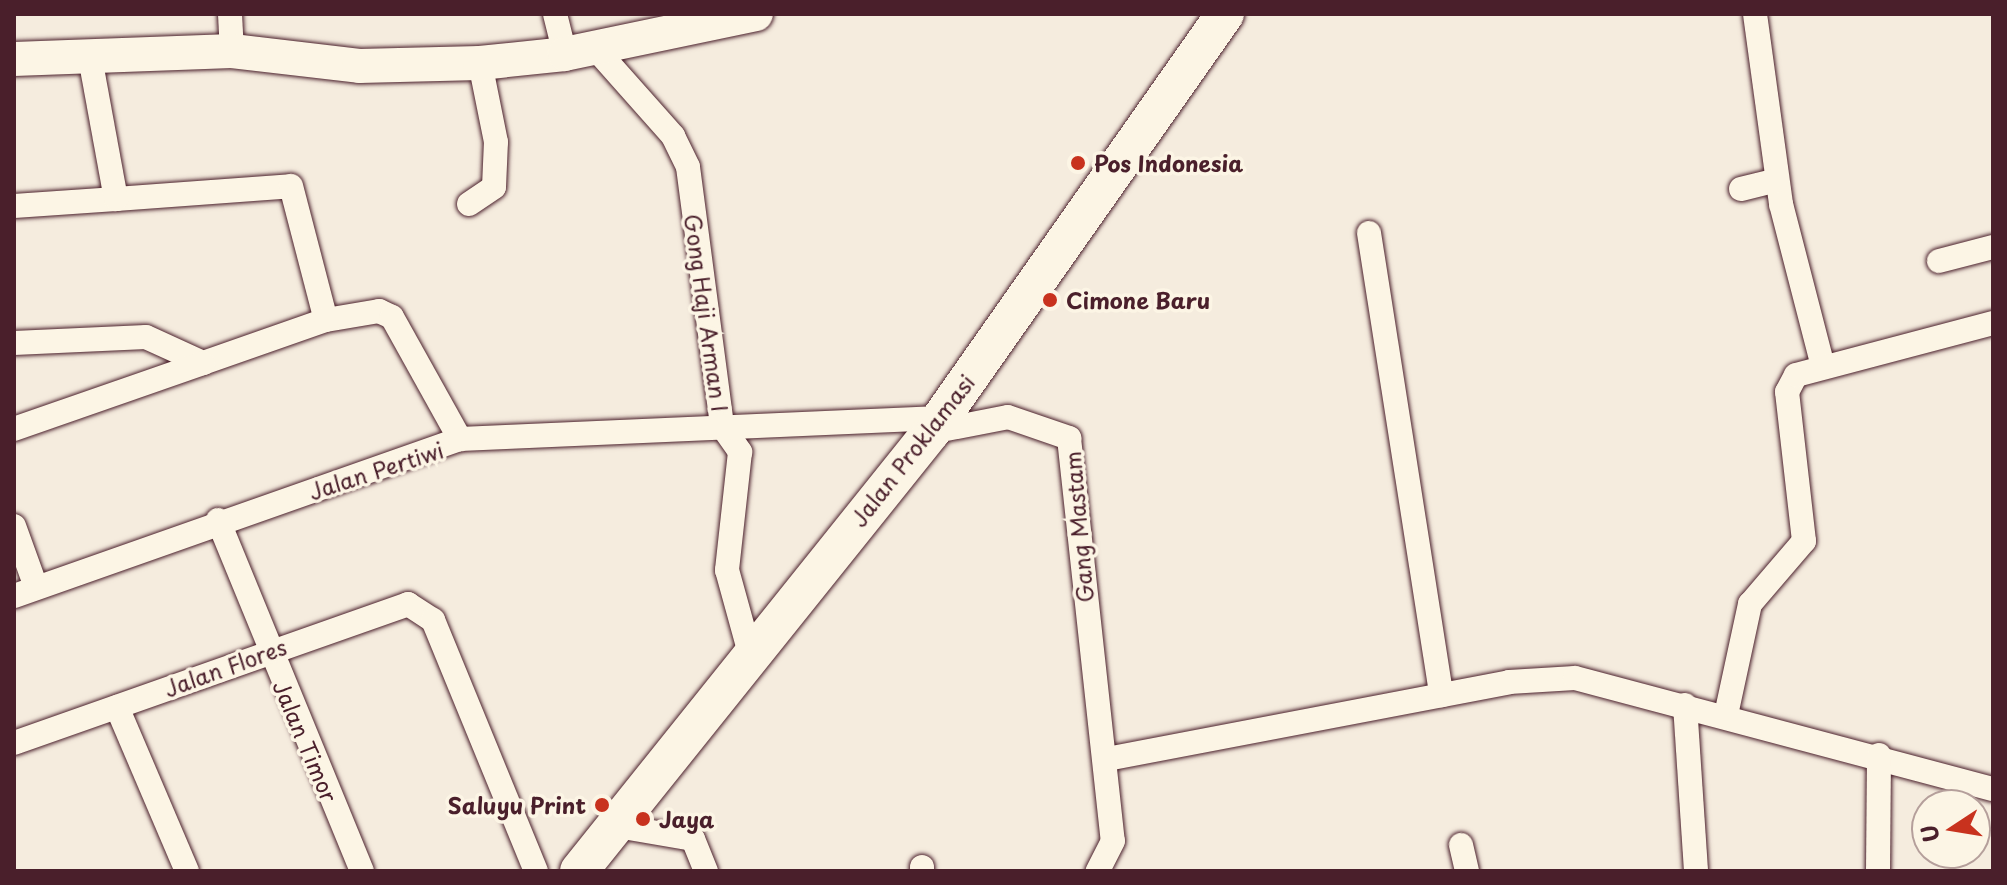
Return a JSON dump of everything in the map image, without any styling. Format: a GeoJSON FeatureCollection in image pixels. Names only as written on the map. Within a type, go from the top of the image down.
{"type":"FeatureCollection","features":[{"type":"Feature","properties":{"kind":"main road","name":"Jalan Proklamasi"},"geometry":{"type":"LineString","coordinates":[[579,871],[617,826],[749,650],[936,425],[1225,14]]}},
{"type":"Feature","properties":{"kind":"street"},"geometry":{"type":"LineString","coordinates":[[230,14],[232,51]]}},
{"type":"Feature","properties":{"kind":"street"},"geometry":{"type":"LineString","coordinates":[[555,14],[580,51]]}},
{"type":"Feature","properties":{"kind":"street"},"geometry":{"type":"LineString","coordinates":[[14,59],[232,51],[359,66],[480,63],[580,51],[756,14]]}},
{"type":"Feature","properties":{"kind":"street"},"geometry":{"type":"LineString","coordinates":[[1755,14],[1776,180],[1823,366]]}},
{"type":"Feature","properties":{"kind":"street","name":"Gong Haji Arman I"},"geometry":{"type":"LineString","coordinates":[[580,51],[673,136],[688,167],[722,426],[740,452],[727,570],[749,650]]}},
{"type":"Feature","properties":{"kind":"street"},"geometry":{"type":"LineString","coordinates":[[90,58],[116,199]]}},
{"type":"Feature","properties":{"kind":"street"},"geometry":{"type":"LineString","coordinates":[[469,204],[494,187],[496,142],[480,63]]}},
{"type":"Feature","properties":{"kind":"street"},"geometry":{"type":"LineString","coordinates":[[1741,189],[1776,180]]}},
{"type":"Feature","properties":{"kind":"street"},"geometry":{"type":"LineString","coordinates":[[14,206],[291,186],[326,320]]}},
{"type":"Feature","properties":{"kind":"street"},"geometry":{"type":"LineString","coordinates":[[1369,233],[1441,695]]}},
{"type":"Feature","properties":{"kind":"street"},"geometry":{"type":"LineString","coordinates":[[1939,261],[1993,247]]}},
{"type":"Feature","properties":{"kind":"street","name":"Jalan Pertiwi"},"geometry":{"type":"LineString","coordinates":[[14,429],[326,320],[379,311],[392,317],[460,439],[218,520],[25,591]]}},
{"type":"Feature","properties":{"kind":"street"},"geometry":{"type":"LineString","coordinates":[[1726,715],[1750,604],[1804,541],[1787,392],[1796,375],[1993,323]]}},
{"type":"Feature","properties":{"kind":"street"},"geometry":{"type":"LineString","coordinates":[[14,343],[146,337],[203,363]]}},
{"type":"Feature","properties":{"kind":"street","name":"Gang Mastam"},"geometry":{"type":"LineString","coordinates":[[936,425],[1008,417],[1069,438],[1107,759]]}},
{"type":"Feature","properties":{"kind":"street"},"geometry":{"type":"LineString","coordinates":[[460,439],[722,426],[936,425]]}},
{"type":"Feature","properties":{"kind":"street","name":"Jalan Timor"},"geometry":{"type":"LineString","coordinates":[[218,520],[267,651],[362,871]]}},
{"type":"Feature","properties":{"kind":"street"},"geometry":{"type":"LineString","coordinates":[[14,526],[25,591]]}},
{"type":"Feature","properties":{"kind":"street","name":"Jalan Flores"},"geometry":{"type":"LineString","coordinates":[[14,743],[396,606],[419,607],[433,620],[536,871]]}},
{"type":"Feature","properties":{"kind":"street"},"geometry":{"type":"LineString","coordinates":[[1098,871],[1110,859],[1113,841],[1107,759],[1441,695],[1575,678],[1879,755],[1993,789]]}},
{"type":"Feature","properties":{"kind":"street"},"geometry":{"type":"LineString","coordinates":[[1685,705],[1696,871]]}},
{"type":"Feature","properties":{"kind":"street"},"geometry":{"type":"LineString","coordinates":[[117,707],[187,871]]}},
{"type":"Feature","properties":{"kind":"street"},"geometry":{"type":"LineString","coordinates":[[1878,871],[1879,755]]}},
{"type":"Feature","properties":{"kind":"street"},"geometry":{"type":"LineString","coordinates":[[617,826],[693,839],[706,871]]}},
{"type":"Feature","properties":{"kind":"street"},"geometry":{"type":"LineString","coordinates":[[1461,845],[1467,871]]}},
{"type":"Feature","properties":{"kind":"place","name":"Pos Indonesia"},"geometry":{"type":"Point","coordinates":[1078,163]}},
{"type":"Feature","properties":{"kind":"place","name":"Cimone Baru"},"geometry":{"type":"Point","coordinates":[1050,300]}},
{"type":"Feature","properties":{"kind":"place","name":"Saluyu Print"},"geometry":{"type":"Point","coordinates":[602,805]}},
{"type":"Feature","properties":{"kind":"place","name":"Jaya"},"geometry":{"type":"Point","coordinates":[643,819]}}]}
